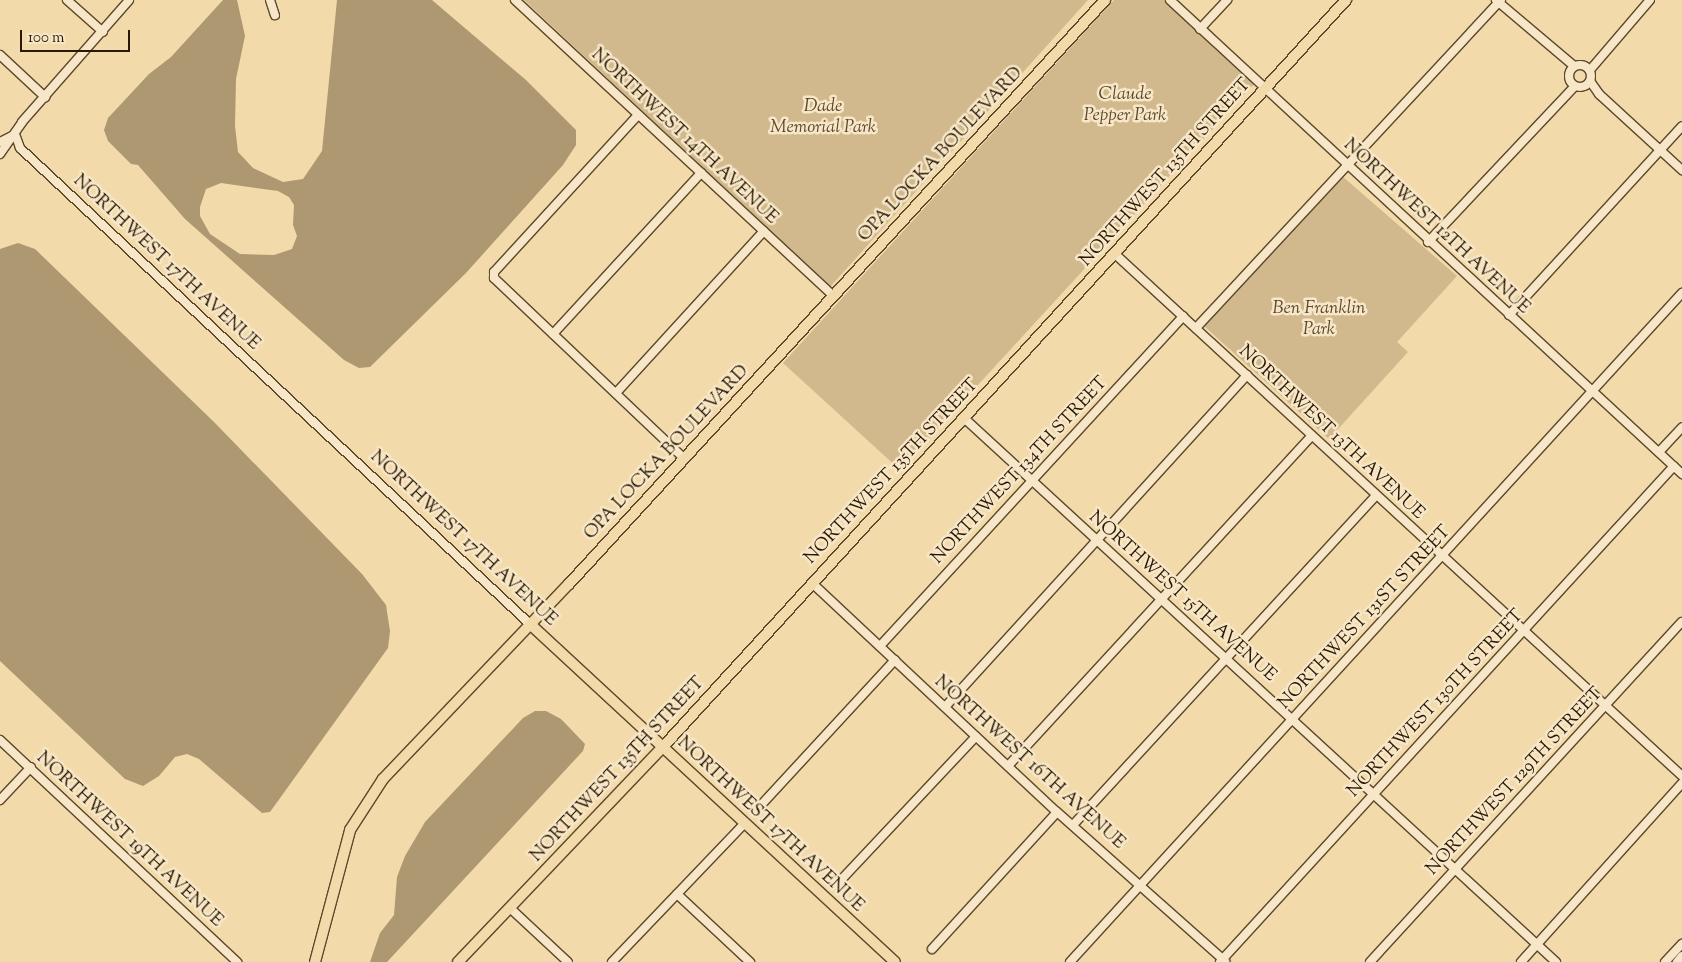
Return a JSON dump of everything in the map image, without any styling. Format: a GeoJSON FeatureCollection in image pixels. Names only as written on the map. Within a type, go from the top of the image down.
{"type":"FeatureCollection","features":[{"type":"Feature","properties":{"kind":"main road","name":"OPA LOCKA BOULEVARD"},"geometry":{"type":"LineString","coordinates":[[315,962],[350,830],[383,779],[684,458],[1105,0]]}},
{"type":"Feature","properties":{"kind":"main road","name":"NORTHWEST 135TH STREET"},"geometry":{"type":"LineString","coordinates":[[458,962],[662,748],[1346,0]]}},
{"type":"Feature","properties":{"kind":"main road","name":"NORTHWEST 17TH AVENUE"},"geometry":{"type":"LineString","coordinates":[[530,624],[895,962]]}},
{"type":"Feature","properties":{"kind":"street"},"geometry":{"type":"LineString","coordinates":[[67,0],[103,32]]}},
{"type":"Feature","properties":{"kind":"street"},"geometry":{"type":"LineString","coordinates":[[0,154],[45,97],[103,32],[122,3],[129,0]]}},
{"type":"Feature","properties":{"kind":"street"},"geometry":{"type":"LineString","coordinates":[[270,0],[275,15]]}},
{"type":"Feature","properties":{"kind":"street","name":"NORTHWEST 14TH AVENUE"},"geometry":{"type":"LineString","coordinates":[[515,0],[834,296]]}},
{"type":"Feature","properties":{"kind":"street","name":"NORTHWEST 12TH AVENUE"},"geometry":{"type":"LineString","coordinates":[[1170,0],[1428,242],[1682,474]]}},
{"type":"Feature","properties":{"kind":"street"},"geometry":{"type":"LineString","coordinates":[[1200,29],[1227,0]]}},
{"type":"Feature","properties":{"kind":"street"},"geometry":{"type":"LineString","coordinates":[[1587,83],[1588,68],[1650,0]]}},
{"type":"Feature","properties":{"kind":"street"},"geometry":{"type":"LineString","coordinates":[[1196,328],[1498,1],[1572,68],[1588,68]]}},
{"type":"Feature","properties":{"kind":"street"},"geometry":{"type":"LineString","coordinates":[[0,55],[45,97]]}},
{"type":"Feature","properties":{"kind":"street"},"geometry":{"type":"LineString","coordinates":[[1428,242],[1562,98],[1572,84],[1572,68]]}},
{"type":"Feature","properties":{"kind":"street"},"geometry":{"type":"LineString","coordinates":[[1572,84],[1587,83],[1682,170]]}},
{"type":"Feature","properties":{"kind":"street"},"geometry":{"type":"LineString","coordinates":[[638,114],[494,272],[494,278],[684,458]]}},
{"type":"Feature","properties":{"kind":"street"},"geometry":{"type":"LineString","coordinates":[[1509,315],[1682,126]]}},
{"type":"Feature","properties":{"kind":"street"},"geometry":{"type":"LineString","coordinates":[[0,142],[16,134]]}},
{"type":"Feature","properties":{"kind":"street","name":"NORTHWEST 17TH AVENUE"},"geometry":{"type":"LineString","coordinates":[[16,134],[20,148],[530,624]]}},
{"type":"Feature","properties":{"kind":"street"},"geometry":{"type":"LineString","coordinates":[[553,334],[701,173]]}},
{"type":"Feature","properties":{"kind":"street"},"geometry":{"type":"LineString","coordinates":[[616,393],[764,231]]}},
{"type":"Feature","properties":{"kind":"street","name":"NORTHWEST 13TH AVENUE"},"geometry":{"type":"LineString","coordinates":[[1114,254],[1443,556],[1604,707],[1682,776]]}},
{"type":"Feature","properties":{"kind":"street","name":"NORTHWEST 131ST STREET"},"geometry":{"type":"LineString","coordinates":[[1070,962],[1682,293]]}},
{"type":"Feature","properties":{"kind":"street","name":"NORTHWEST 134TH STREET"},"geometry":{"type":"LineString","coordinates":[[880,646],[1183,316]]}},
{"type":"Feature","properties":{"kind":"street"},"geometry":{"type":"LineString","coordinates":[[945,707],[1247,375]]}},
{"type":"Feature","properties":{"kind":"street","name":"NORTHWEST 15TH AVENUE"},"geometry":{"type":"LineString","coordinates":[[964,418],[1556,962]]}},
{"type":"Feature","properties":{"kind":"street"},"geometry":{"type":"LineString","coordinates":[[1659,452],[1682,427]]}},
{"type":"Feature","properties":{"kind":"street"},"geometry":{"type":"LineString","coordinates":[[1008,766],[1312,435]]}},
{"type":"Feature","properties":{"kind":"street","name":"NORTHWEST 130TH STREET"},"geometry":{"type":"LineString","coordinates":[[1223,961],[1373,794],[1674,466]]}},
{"type":"Feature","properties":{"kind":"street"},"geometry":{"type":"LineString","coordinates":[[1073,825],[1376,495]]}},
{"type":"Feature","properties":{"kind":"street","name":"NORTHWEST 16TH AVENUE"},"geometry":{"type":"LineString","coordinates":[[812,583],[1057,812],[1141,885],[1223,961]]}},
{"type":"Feature","properties":{"kind":"street","name":"NORTHWEST 129TH STREET"},"geometry":{"type":"LineString","coordinates":[[1370,962],[1682,622]]}},
{"type":"Feature","properties":{"kind":"street"},"geometry":{"type":"LineString","coordinates":[[762,804],[895,660]]}},
{"type":"Feature","properties":{"kind":"street"},"geometry":{"type":"LineString","coordinates":[[841,880],[976,736]]}},
{"type":"Feature","properties":{"kind":"street","name":"NORTHWEST 19TH AVENUE"},"geometry":{"type":"LineString","coordinates":[[0,740],[237,962]]}},
{"type":"Feature","properties":{"kind":"street"},"geometry":{"type":"LineString","coordinates":[[0,800],[31,767]]}},
{"type":"Feature","properties":{"kind":"street"},"geometry":{"type":"LineString","coordinates":[[1521,962],[1682,783]]}},
{"type":"Feature","properties":{"kind":"street"},"geometry":{"type":"LineString","coordinates":[[932,949],[1057,812]]}},
{"type":"Feature","properties":{"kind":"street"},"geometry":{"type":"LineString","coordinates":[[624,962],[615,959],[744,824]]}},
{"type":"Feature","properties":{"kind":"street"},"geometry":{"type":"LineString","coordinates":[[677,894],[750,962]]}},
{"type":"Feature","properties":{"kind":"street"},"geometry":{"type":"LineString","coordinates":[[510,908],[568,962]]}},
{"type":"Feature","properties":{"kind":"street"},"geometry":{"type":"LineString","coordinates":[[1665,962],[1682,944]]}},
{"type":"Feature","properties":{"kind":"street"},"geometry":{"type":"LineString","coordinates":[[1677,962],[1682,956]]}},
{"type":"Feature","properties":{"kind":"green space","name":"Dade Memorial Park"},"geometry":{"type":"Polygon","coordinates":[[[524,0],[1088,0],[830,287],[524,0]]]}},
{"type":"Feature","properties":{"kind":"green space","name":"Claude Pepper Park"},"geometry":{"type":"Polygon","coordinates":[[[1114,0],[1164,0],[1254,84],[900,470],[783,363],[1114,0]]]}},
{"type":"Feature","properties":{"kind":"green space","name":"Ben Franklin Park"},"geometry":{"type":"Polygon","coordinates":[[[1342,176],[1457,276],[1397,342],[1408,352],[1329,439],[1204,326],[1342,176]]]}},
{"type":"Feature","properties":{"kind":"shaded area"},"geometry":{"type":"Polygon","coordinates":[[[223,0],[237,0],[245,36],[236,79],[235,126],[238,152],[253,168],[283,182],[303,179],[322,151],[337,0],[432,0],[526,80],[576,130],[576,145],[563,165],[466,273],[370,367],[359,368],[344,360],[185,219],[138,165],[131,164],[108,141],[104,130],[108,118],[149,74],[171,57],[223,0]],[[221,183],[206,189],[200,207],[200,216],[210,234],[240,254],[274,255],[292,249],[297,236],[293,225],[294,205],[289,197],[278,191],[221,183]]]}},
{"type":"Feature","properties":{"kind":"shaded area"},"geometry":{"type":"Polygon","coordinates":[[[18,243],[35,249],[214,422],[362,574],[386,605],[390,631],[388,648],[270,812],[262,813],[199,759],[187,754],[175,757],[159,776],[143,786],[125,779],[0,661],[0,249],[18,243]]]}},
{"type":"Feature","properties":{"kind":"shaded area"},"geometry":{"type":"Polygon","coordinates":[[[535,711],[546,711],[561,719],[585,744],[583,751],[387,962],[370,962],[380,933],[394,915],[397,877],[405,856],[425,822],[523,718],[535,711]]]}}]}
